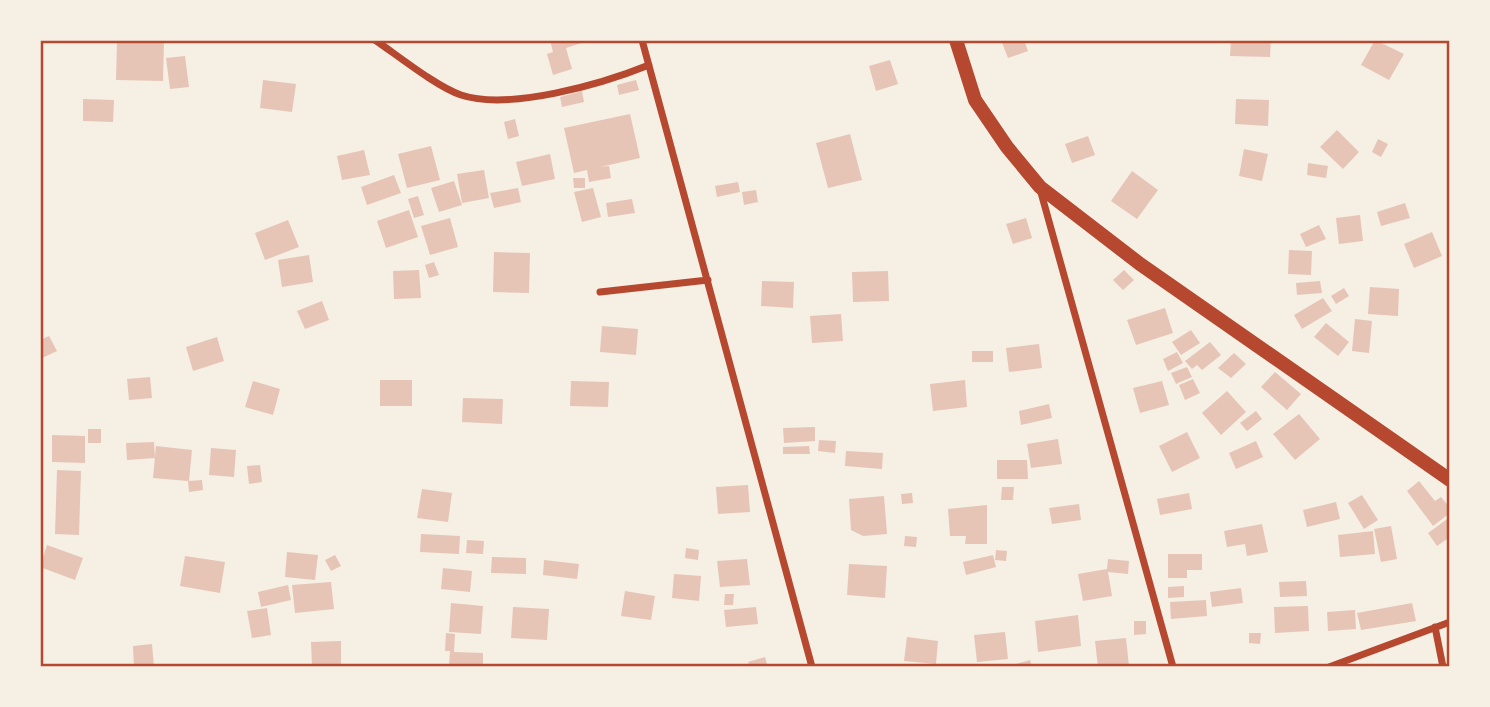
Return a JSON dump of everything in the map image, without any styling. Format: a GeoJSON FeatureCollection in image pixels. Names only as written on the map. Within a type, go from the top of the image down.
{"type":"FeatureCollection","features":[{"type":"Feature","properties":{"kind":"main road"},"geometry":{"type":"LineString","coordinates":[[956,40],[975,100],[1007,147],[1040,187],[1140,264],[1450,480]]}},
{"type":"Feature","properties":{"kind":"street"},"geometry":{"type":"LineString","coordinates":[[375,40],[458,94],[492,102],[533,97],[627,74],[649,65]]}},
{"type":"Feature","properties":{"kind":"street"},"geometry":{"type":"LineString","coordinates":[[642,40],[812,667]]}},
{"type":"Feature","properties":{"kind":"street"},"geometry":{"type":"LineString","coordinates":[[1040,187],[1173,667]]}},
{"type":"Feature","properties":{"kind":"street"},"geometry":{"type":"LineString","coordinates":[[600,292],[708,280]]}},
{"type":"Feature","properties":{"kind":"street"},"geometry":{"type":"LineString","coordinates":[[1329,667],[1450,622]]}},
{"type":"Feature","properties":{"kind":"street"},"geometry":{"type":"LineString","coordinates":[[1435,627],[1443,667]]}},
{"type":"Feature","properties":{"kind":"building"},"geometry":{"type":"Polygon","coordinates":[[[117,40],[164,40],[163,81],[116,80],[117,40]]]}},
{"type":"Feature","properties":{"kind":"building"},"geometry":{"type":"Polygon","coordinates":[[[550,40],[588,41],[566,48],[572,69],[553,75],[547,54],[553,52],[550,40]]]}},
{"type":"Feature","properties":{"kind":"building"},"geometry":{"type":"Polygon","coordinates":[[[1001,40],[1024,40],[1028,51],[1008,58],[1001,40]]]}},
{"type":"Feature","properties":{"kind":"building"},"geometry":{"type":"Polygon","coordinates":[[[1231,40],[1271,40],[1270,57],[1230,56],[1231,40]]]}},
{"type":"Feature","properties":{"kind":"building"},"geometry":{"type":"Polygon","coordinates":[[[1375,40],[1404,54],[1389,80],[1361,65],[1375,40]]]}},
{"type":"Feature","properties":{"kind":"building"},"geometry":{"type":"Polygon","coordinates":[[[185,56],[189,87],[170,89],[166,58],[185,56]]]}},
{"type":"Feature","properties":{"kind":"building"},"geometry":{"type":"Polygon","coordinates":[[[890,60],[898,84],[876,91],[869,66],[890,60]]]}},
{"type":"Feature","properties":{"kind":"building"},"geometry":{"type":"Polygon","coordinates":[[[263,80],[296,84],[292,112],[260,108],[263,80]]]}},
{"type":"Feature","properties":{"kind":"building"},"geometry":{"type":"Polygon","coordinates":[[[636,80],[639,90],[619,95],[617,85],[636,80]]]}},
{"type":"Feature","properties":{"kind":"building"},"geometry":{"type":"Polygon","coordinates":[[[582,91],[584,102],[562,107],[560,97],[582,91]]]}},
{"type":"Feature","properties":{"kind":"building"},"geometry":{"type":"Polygon","coordinates":[[[83,99],[114,100],[113,122],[83,121],[83,99]]]}},
{"type":"Feature","properties":{"kind":"building"},"geometry":{"type":"Polygon","coordinates":[[[1236,99],[1269,100],[1268,126],[1235,124],[1236,99]]]}},
{"type":"Feature","properties":{"kind":"building"},"geometry":{"type":"Polygon","coordinates":[[[630,114],[640,158],[600,167],[609,166],[611,178],[589,182],[587,170],[574,173],[564,128],[630,114]]]}},
{"type":"Feature","properties":{"kind":"building"},"geometry":{"type":"Polygon","coordinates":[[[515,119],[519,136],[508,139],[504,122],[515,119]]]}},
{"type":"Feature","properties":{"kind":"building"},"geometry":{"type":"Polygon","coordinates":[[[1337,130],[1359,152],[1343,169],[1320,147],[1337,130]]]}},
{"type":"Feature","properties":{"kind":"building"},"geometry":{"type":"Polygon","coordinates":[[[850,134],[862,180],[828,188],[816,143],[850,134]]]}},
{"type":"Feature","properties":{"kind":"building"},"geometry":{"type":"Polygon","coordinates":[[[1088,136],[1095,155],[1072,163],[1065,144],[1088,136]]]}},
{"type":"Feature","properties":{"kind":"building"},"geometry":{"type":"Polygon","coordinates":[[[1378,139],[1388,144],[1381,157],[1372,152],[1378,139]]]}},
{"type":"Feature","properties":{"kind":"building"},"geometry":{"type":"Polygon","coordinates":[[[431,146],[440,180],[407,188],[398,154],[431,146]]]}},
{"type":"Feature","properties":{"kind":"building"},"geometry":{"type":"Polygon","coordinates":[[[1244,149],[1268,154],[1262,181],[1239,176],[1244,149]]]}},
{"type":"Feature","properties":{"kind":"building"},"geometry":{"type":"Polygon","coordinates":[[[364,150],[370,175],[342,180],[337,156],[364,150]]]}},
{"type":"Feature","properties":{"kind":"building"},"geometry":{"type":"Polygon","coordinates":[[[550,154],[555,179],[522,186],[516,162],[550,154]]]}},
{"type":"Feature","properties":{"kind":"building"},"geometry":{"type":"Polygon","coordinates":[[[1308,163],[1328,166],[1326,178],[1307,175],[1308,163]]]}},
{"type":"Feature","properties":{"kind":"building"},"geometry":{"type":"Polygon","coordinates":[[[484,170],[489,198],[462,203],[457,174],[484,170]]]}},
{"type":"Feature","properties":{"kind":"building"},"geometry":{"type":"Polygon","coordinates":[[[1132,171],[1158,190],[1137,219],[1111,201],[1132,171]]]}},
{"type":"Feature","properties":{"kind":"building"},"geometry":{"type":"Polygon","coordinates":[[[394,175],[401,193],[367,205],[361,187],[394,175]]]}},
{"type":"Feature","properties":{"kind":"building"},"geometry":{"type":"Polygon","coordinates":[[[573,178],[585,178],[585,188],[574,188],[573,178]]]}},
{"type":"Feature","properties":{"kind":"building"},"geometry":{"type":"Polygon","coordinates":[[[454,181],[462,205],[439,212],[431,188],[454,181]]]}},
{"type":"Feature","properties":{"kind":"building"},"geometry":{"type":"Polygon","coordinates":[[[738,182],[740,192],[717,197],[715,186],[738,182]]]}},
{"type":"Feature","properties":{"kind":"building"},"geometry":{"type":"Polygon","coordinates":[[[518,188],[521,202],[494,208],[490,193],[518,188]]]}},
{"type":"Feature","properties":{"kind":"building"},"geometry":{"type":"Polygon","coordinates":[[[593,188],[601,217],[582,222],[574,192],[593,188]]]}},
{"type":"Feature","properties":{"kind":"building"},"geometry":{"type":"Polygon","coordinates":[[[756,190],[758,202],[744,205],[742,192],[756,190]]]}},
{"type":"Feature","properties":{"kind":"building"},"geometry":{"type":"Polygon","coordinates":[[[418,196],[424,215],[414,218],[408,199],[418,196]]]}},
{"type":"Feature","properties":{"kind":"building"},"geometry":{"type":"Polygon","coordinates":[[[632,199],[635,213],[608,217],[606,203],[632,199]]]}},
{"type":"Feature","properties":{"kind":"building"},"geometry":{"type":"Polygon","coordinates":[[[1405,203],[1410,218],[1381,226],[1377,212],[1405,203]]]}},
{"type":"Feature","properties":{"kind":"building"},"geometry":{"type":"Polygon","coordinates":[[[409,210],[418,237],[386,248],[377,221],[409,210]]]}},
{"type":"Feature","properties":{"kind":"building"},"geometry":{"type":"Polygon","coordinates":[[[1360,215],[1363,241],[1339,244],[1336,218],[1360,215]]]}},
{"type":"Feature","properties":{"kind":"building"},"geometry":{"type":"Polygon","coordinates":[[[450,218],[458,247],[430,255],[421,226],[450,218]]]}},
{"type":"Feature","properties":{"kind":"building"},"geometry":{"type":"Polygon","coordinates":[[[1026,218],[1032,238],[1013,244],[1006,224],[1026,218]]]}},
{"type":"Feature","properties":{"kind":"building"},"geometry":{"type":"Polygon","coordinates":[[[288,220],[299,247],[265,260],[255,233],[288,220]]]}},
{"type":"Feature","properties":{"kind":"building"},"geometry":{"type":"Polygon","coordinates":[[[1319,225],[1326,239],[1306,247],[1300,234],[1319,225]]]}},
{"type":"Feature","properties":{"kind":"building"},"geometry":{"type":"Polygon","coordinates":[[[1432,232],[1442,256],[1414,268],[1404,244],[1432,232]]]}},
{"type":"Feature","properties":{"kind":"building"},"geometry":{"type":"Polygon","coordinates":[[[1289,250],[1312,251],[1311,275],[1288,274],[1289,250]]]}},
{"type":"Feature","properties":{"kind":"building"},"geometry":{"type":"Polygon","coordinates":[[[494,252],[530,253],[529,293],[493,292],[494,252]]]}},
{"type":"Feature","properties":{"kind":"building"},"geometry":{"type":"Polygon","coordinates":[[[309,255],[313,282],[282,287],[278,260],[309,255]]]}},
{"type":"Feature","properties":{"kind":"building"},"geometry":{"type":"Polygon","coordinates":[[[434,262],[439,275],[429,278],[425,265],[434,262]]]}},
{"type":"Feature","properties":{"kind":"building"},"geometry":{"type":"Polygon","coordinates":[[[419,270],[421,298],[394,299],[393,271],[419,270]]]}},
{"type":"Feature","properties":{"kind":"building"},"geometry":{"type":"Polygon","coordinates":[[[1124,270],[1134,280],[1123,290],[1113,280],[1124,270]]]}},
{"type":"Feature","properties":{"kind":"building"},"geometry":{"type":"Polygon","coordinates":[[[888,271],[889,301],[853,302],[852,272],[888,271]]]}},
{"type":"Feature","properties":{"kind":"building"},"geometry":{"type":"Polygon","coordinates":[[[762,281],[794,282],[793,308],[761,306],[762,281]]]}},
{"type":"Feature","properties":{"kind":"building"},"geometry":{"type":"Polygon","coordinates":[[[1320,281],[1322,293],[1297,295],[1296,283],[1320,281]]]}},
{"type":"Feature","properties":{"kind":"building"},"geometry":{"type":"Polygon","coordinates":[[[1370,287],[1399,289],[1398,316],[1368,314],[1370,287]]]}},
{"type":"Feature","properties":{"kind":"building"},"geometry":{"type":"Polygon","coordinates":[[[1344,288],[1349,296],[1336,304],[1331,296],[1344,288]]]}},
{"type":"Feature","properties":{"kind":"building"},"geometry":{"type":"Polygon","coordinates":[[[1323,298],[1332,311],[1302,329],[1294,315],[1323,298]]]}},
{"type":"Feature","properties":{"kind":"building"},"geometry":{"type":"Polygon","coordinates":[[[322,301],[329,320],[305,329],[297,311],[322,301]]]}},
{"type":"Feature","properties":{"kind":"building"},"geometry":{"type":"Polygon","coordinates":[[[1165,308],[1173,333],[1136,345],[1127,320],[1165,308]]]}},
{"type":"Feature","properties":{"kind":"building"},"geometry":{"type":"Polygon","coordinates":[[[841,314],[843,341],[812,343],[810,316],[841,314]]]}},
{"type":"Feature","properties":{"kind":"building"},"geometry":{"type":"Polygon","coordinates":[[[1355,319],[1372,321],[1369,353],[1352,351],[1355,319]]]}},
{"type":"Feature","properties":{"kind":"building"},"geometry":{"type":"Polygon","coordinates":[[[1326,323],[1349,342],[1338,356],[1314,337],[1326,323]]]}},
{"type":"Feature","properties":{"kind":"building"},"geometry":{"type":"Polygon","coordinates":[[[602,326],[638,329],[636,355],[600,352],[602,326]]]}},
{"type":"Feature","properties":{"kind":"building"},"geometry":{"type":"Polygon","coordinates":[[[1191,330],[1200,343],[1181,355],[1172,342],[1191,330]]]}},
{"type":"Feature","properties":{"kind":"building"},"geometry":{"type":"Polygon","coordinates":[[[49,336],[57,351],[40,359],[40,340],[49,336]]]}},
{"type":"Feature","properties":{"kind":"building"},"geometry":{"type":"Polygon","coordinates":[[[217,337],[224,361],[193,371],[186,347],[217,337]]]}},
{"type":"Feature","properties":{"kind":"building"},"geometry":{"type":"Polygon","coordinates":[[[1210,342],[1221,355],[1202,370],[1197,365],[1192,369],[1185,361],[1210,342]]]}},
{"type":"Feature","properties":{"kind":"building"},"geometry":{"type":"Polygon","coordinates":[[[1039,344],[1042,368],[1009,372],[1006,348],[1039,344]]]}},
{"type":"Feature","properties":{"kind":"building"},"geometry":{"type":"Polygon","coordinates":[[[972,351],[993,351],[993,362],[972,362],[972,351]]]}},
{"type":"Feature","properties":{"kind":"building"},"geometry":{"type":"Polygon","coordinates":[[[1177,352],[1183,363],[1168,371],[1163,359],[1177,352]]]}},
{"type":"Feature","properties":{"kind":"building"},"geometry":{"type":"Polygon","coordinates":[[[1234,353],[1246,364],[1231,378],[1218,368],[1234,353]]]}},
{"type":"Feature","properties":{"kind":"building"},"geometry":{"type":"Polygon","coordinates":[[[1187,367],[1192,377],[1176,384],[1171,373],[1187,367]]]}},
{"type":"Feature","properties":{"kind":"building"},"geometry":{"type":"Polygon","coordinates":[[[1275,372],[1301,394],[1287,410],[1261,387],[1275,372]]]}},
{"type":"Feature","properties":{"kind":"building"},"geometry":{"type":"Polygon","coordinates":[[[150,377],[152,398],[129,400],[127,379],[150,377]]]}},
{"type":"Feature","properties":{"kind":"building"},"geometry":{"type":"Polygon","coordinates":[[[1193,379],[1200,393],[1185,400],[1179,385],[1193,379]]]}},
{"type":"Feature","properties":{"kind":"building"},"geometry":{"type":"Polygon","coordinates":[[[380,380],[412,380],[412,406],[380,406],[380,380]]]}},
{"type":"Feature","properties":{"kind":"building"},"geometry":{"type":"Polygon","coordinates":[[[965,380],[967,407],[933,411],[930,384],[965,380]]]}},
{"type":"Feature","properties":{"kind":"building"},"geometry":{"type":"Polygon","coordinates":[[[253,381],[280,389],[273,415],[245,407],[253,381]]]}},
{"type":"Feature","properties":{"kind":"building"},"geometry":{"type":"Polygon","coordinates":[[[571,381],[609,382],[608,407],[570,406],[571,381]]]}},
{"type":"Feature","properties":{"kind":"building"},"geometry":{"type":"Polygon","coordinates":[[[1162,381],[1169,405],[1140,413],[1133,388],[1162,381]]]}},
{"type":"Feature","properties":{"kind":"building"},"geometry":{"type":"Polygon","coordinates":[[[1227,391],[1246,412],[1221,435],[1202,413],[1227,391]]]}},
{"type":"Feature","properties":{"kind":"building"},"geometry":{"type":"Polygon","coordinates":[[[463,398],[503,399],[502,424],[462,422],[463,398]]]}},
{"type":"Feature","properties":{"kind":"building"},"geometry":{"type":"Polygon","coordinates":[[[1049,404],[1052,418],[1021,425],[1019,411],[1049,404]]]}},
{"type":"Feature","properties":{"kind":"building"},"geometry":{"type":"Polygon","coordinates":[[[1256,411],[1262,419],[1247,431],[1240,423],[1256,411]]]}},
{"type":"Feature","properties":{"kind":"building"},"geometry":{"type":"Polygon","coordinates":[[[1299,414],[1320,439],[1295,460],[1273,434],[1299,414]]]}},
{"type":"Feature","properties":{"kind":"building"},"geometry":{"type":"Polygon","coordinates":[[[815,427],[815,441],[784,443],[783,428],[815,427]]]}},
{"type":"Feature","properties":{"kind":"building"},"geometry":{"type":"Polygon","coordinates":[[[88,429],[101,429],[101,443],[88,443],[88,429]]]}},
{"type":"Feature","properties":{"kind":"building"},"geometry":{"type":"Polygon","coordinates":[[[1187,432],[1200,458],[1172,472],[1159,446],[1187,432]]]}},
{"type":"Feature","properties":{"kind":"building"},"geometry":{"type":"Polygon","coordinates":[[[52,435],[85,436],[85,463],[52,462],[52,435]]]}},
{"type":"Feature","properties":{"kind":"building"},"geometry":{"type":"Polygon","coordinates":[[[1058,439],[1062,464],[1031,468],[1027,444],[1058,439]]]}},
{"type":"Feature","properties":{"kind":"building"},"geometry":{"type":"Polygon","coordinates":[[[819,440],[836,441],[835,453],[818,451],[819,440]]]}},
{"type":"Feature","properties":{"kind":"building"},"geometry":{"type":"Polygon","coordinates":[[[1256,441],[1263,457],[1236,469],[1229,453],[1256,441]]]}},
{"type":"Feature","properties":{"kind":"building"},"geometry":{"type":"Polygon","coordinates":[[[154,442],[155,458],[127,460],[126,443],[154,442]]]}},
{"type":"Feature","properties":{"kind":"building"},"geometry":{"type":"Polygon","coordinates":[[[156,446],[192,450],[189,481],[202,480],[203,490],[189,492],[188,481],[153,478],[156,446]]]}},
{"type":"Feature","properties":{"kind":"building"},"geometry":{"type":"Polygon","coordinates":[[[809,446],[810,454],[783,454],[783,447],[809,446]]]}},
{"type":"Feature","properties":{"kind":"building"},"geometry":{"type":"Polygon","coordinates":[[[211,448],[236,450],[234,477],[209,475],[211,448]]]}},
{"type":"Feature","properties":{"kind":"building"},"geometry":{"type":"Polygon","coordinates":[[[846,451],[883,453],[882,469],[845,466],[846,451]]]}},
{"type":"Feature","properties":{"kind":"building"},"geometry":{"type":"Polygon","coordinates":[[[997,460],[1027,460],[1028,479],[997,479],[997,460]]]}},
{"type":"Feature","properties":{"kind":"building"},"geometry":{"type":"Polygon","coordinates":[[[260,465],[262,482],[249,484],[247,466],[260,465]]]}},
{"type":"Feature","properties":{"kind":"building"},"geometry":{"type":"Polygon","coordinates":[[[57,470],[81,471],[79,535],[55,534],[57,470]]]}},
{"type":"Feature","properties":{"kind":"building"},"geometry":{"type":"Polygon","coordinates":[[[1419,481],[1435,501],[1441,497],[1450,508],[1450,513],[1433,526],[1407,491],[1419,481]]]}},
{"type":"Feature","properties":{"kind":"building"},"geometry":{"type":"Polygon","coordinates":[[[748,485],[750,512],[718,514],[716,487],[748,485]]]}},
{"type":"Feature","properties":{"kind":"building"},"geometry":{"type":"Polygon","coordinates":[[[1002,487],[1014,487],[1013,500],[1001,500],[1002,487]]]}},
{"type":"Feature","properties":{"kind":"building"},"geometry":{"type":"Polygon","coordinates":[[[422,489],[452,493],[448,522],[417,518],[422,489]]]}},
{"type":"Feature","properties":{"kind":"building"},"geometry":{"type":"Polygon","coordinates":[[[912,493],[913,503],[902,504],[901,494],[912,493]]]}},
{"type":"Feature","properties":{"kind":"building"},"geometry":{"type":"Polygon","coordinates":[[[1189,493],[1192,509],[1160,515],[1157,499],[1189,493]]]}},
{"type":"Feature","properties":{"kind":"building"},"geometry":{"type":"Polygon","coordinates":[[[1362,495],[1378,520],[1364,529],[1348,503],[1362,495]]]}},
{"type":"Feature","properties":{"kind":"building"},"geometry":{"type":"Polygon","coordinates":[[[884,496],[887,534],[863,536],[851,530],[849,499],[884,496]]]}},
{"type":"Feature","properties":{"kind":"building"},"geometry":{"type":"Polygon","coordinates":[[[1336,502],[1340,519],[1307,527],[1303,510],[1336,502]]]}},
{"type":"Feature","properties":{"kind":"building"},"geometry":{"type":"Polygon","coordinates":[[[1079,504],[1081,520],[1052,524],[1049,508],[1079,504]]]}},
{"type":"Feature","properties":{"kind":"building"},"geometry":{"type":"Polygon","coordinates":[[[987,505],[987,544],[965,544],[966,536],[950,536],[948,509],[987,505]]]}},
{"type":"Feature","properties":{"kind":"building"},"geometry":{"type":"Polygon","coordinates":[[[1450,517],[1450,537],[1437,546],[1428,533],[1450,517]]]}},
{"type":"Feature","properties":{"kind":"building"},"geometry":{"type":"Polygon","coordinates":[[[1262,524],[1268,552],[1247,556],[1245,544],[1227,547],[1224,531],[1262,524]]]}},
{"type":"Feature","properties":{"kind":"building"},"geometry":{"type":"Polygon","coordinates":[[[1391,526],[1397,559],[1381,562],[1374,529],[1391,526]]]}},
{"type":"Feature","properties":{"kind":"building"},"geometry":{"type":"Polygon","coordinates":[[[1373,531],[1375,554],[1340,557],[1338,535],[1373,531]]]}},
{"type":"Feature","properties":{"kind":"building"},"geometry":{"type":"Polygon","coordinates":[[[421,534],[460,536],[459,554],[420,552],[421,534]]]}},
{"type":"Feature","properties":{"kind":"building"},"geometry":{"type":"Polygon","coordinates":[[[905,536],[917,537],[916,547],[904,546],[905,536]]]}},
{"type":"Feature","properties":{"kind":"building"},"geometry":{"type":"Polygon","coordinates":[[[467,540],[484,541],[483,554],[466,553],[467,540]]]}},
{"type":"Feature","properties":{"kind":"building"},"geometry":{"type":"Polygon","coordinates":[[[47,545],[83,558],[75,580],[40,567],[47,545]]]}},
{"type":"Feature","properties":{"kind":"building"},"geometry":{"type":"Polygon","coordinates":[[[686,548],[699,550],[698,560],[685,558],[686,548]]]}},
{"type":"Feature","properties":{"kind":"building"},"geometry":{"type":"Polygon","coordinates":[[[996,550],[1007,551],[1006,561],[995,560],[996,550]]]}},
{"type":"Feature","properties":{"kind":"building"},"geometry":{"type":"Polygon","coordinates":[[[287,552],[318,555],[315,580],[285,577],[287,552]]]}},
{"type":"Feature","properties":{"kind":"building"},"geometry":{"type":"Polygon","coordinates":[[[1168,554],[1202,554],[1202,570],[1187,570],[1187,578],[1168,578],[1168,554]]]}},
{"type":"Feature","properties":{"kind":"building"},"geometry":{"type":"Polygon","coordinates":[[[335,555],[341,566],[331,571],[325,560],[335,555]]]}},
{"type":"Feature","properties":{"kind":"building"},"geometry":{"type":"Polygon","coordinates":[[[993,555],[996,567],[966,575],[963,562],[993,555]]]}},
{"type":"Feature","properties":{"kind":"building"},"geometry":{"type":"Polygon","coordinates":[[[185,556],[225,562],[220,593],[180,586],[185,556]]]}},
{"type":"Feature","properties":{"kind":"building"},"geometry":{"type":"Polygon","coordinates":[[[492,557],[526,558],[526,574],[491,573],[492,557]]]}},
{"type":"Feature","properties":{"kind":"building"},"geometry":{"type":"Polygon","coordinates":[[[747,559],[750,585],[720,587],[717,561],[747,559]]]}},
{"type":"Feature","properties":{"kind":"building"},"geometry":{"type":"Polygon","coordinates":[[[1108,559],[1129,561],[1128,574],[1108,572],[1112,596],[1083,601],[1078,574],[1107,569],[1108,559]]]}},
{"type":"Feature","properties":{"kind":"building"},"geometry":{"type":"Polygon","coordinates":[[[544,560],[579,564],[577,579],[543,575],[544,560]]]}},
{"type":"Feature","properties":{"kind":"building"},"geometry":{"type":"Polygon","coordinates":[[[849,564],[887,566],[885,598],[847,595],[849,564]]]}},
{"type":"Feature","properties":{"kind":"building"},"geometry":{"type":"Polygon","coordinates":[[[443,568],[472,571],[470,592],[441,589],[443,568]]]}},
{"type":"Feature","properties":{"kind":"building"},"geometry":{"type":"Polygon","coordinates":[[[674,574],[701,576],[699,601],[672,598],[674,574]]]}},
{"type":"Feature","properties":{"kind":"building"},"geometry":{"type":"Polygon","coordinates":[[[1306,581],[1307,596],[1280,597],[1279,582],[1306,581]]]}},
{"type":"Feature","properties":{"kind":"building"},"geometry":{"type":"Polygon","coordinates":[[[331,582],[334,609],[295,613],[292,585],[331,582]]]}},
{"type":"Feature","properties":{"kind":"building"},"geometry":{"type":"Polygon","coordinates":[[[288,585],[291,600],[261,607],[258,592],[288,585]]]}},
{"type":"Feature","properties":{"kind":"building"},"geometry":{"type":"Polygon","coordinates":[[[1184,586],[1184,597],[1168,598],[1168,587],[1184,586]]]}},
{"type":"Feature","properties":{"kind":"building"},"geometry":{"type":"Polygon","coordinates":[[[1241,588],[1243,603],[1212,607],[1210,592],[1241,588]]]}},
{"type":"Feature","properties":{"kind":"building"},"geometry":{"type":"Polygon","coordinates":[[[625,591],[655,596],[651,620],[621,616],[625,591]]]}},
{"type":"Feature","properties":{"kind":"building"},"geometry":{"type":"Polygon","coordinates":[[[725,594],[734,594],[733,605],[724,605],[725,594]]]}},
{"type":"Feature","properties":{"kind":"building"},"geometry":{"type":"Polygon","coordinates":[[[1206,600],[1207,616],[1171,619],[1170,602],[1206,600]]]}},
{"type":"Feature","properties":{"kind":"building"},"geometry":{"type":"Polygon","coordinates":[[[451,603],[483,606],[481,634],[449,632],[451,603]]]}},
{"type":"Feature","properties":{"kind":"building"},"geometry":{"type":"Polygon","coordinates":[[[1412,603],[1416,621],[1361,630],[1357,613],[1412,603]]]}},
{"type":"Feature","properties":{"kind":"building"},"geometry":{"type":"Polygon","coordinates":[[[1308,606],[1309,631],[1275,633],[1274,607],[1308,606]]]}},
{"type":"Feature","properties":{"kind":"building"},"geometry":{"type":"Polygon","coordinates":[[[513,607],[549,609],[547,640],[511,638],[513,607]]]}},
{"type":"Feature","properties":{"kind":"building"},"geometry":{"type":"Polygon","coordinates":[[[756,607],[758,624],[726,627],[724,610],[756,607]]]}},
{"type":"Feature","properties":{"kind":"building"},"geometry":{"type":"Polygon","coordinates":[[[267,608],[271,635],[252,638],[247,611],[267,608]]]}},
{"type":"Feature","properties":{"kind":"building"},"geometry":{"type":"Polygon","coordinates":[[[1355,610],[1356,629],[1328,631],[1327,612],[1355,610]]]}},
{"type":"Feature","properties":{"kind":"building"},"geometry":{"type":"Polygon","coordinates":[[[1078,615],[1081,646],[1038,652],[1035,621],[1078,615]]]}},
{"type":"Feature","properties":{"kind":"building"},"geometry":{"type":"Polygon","coordinates":[[[1134,621],[1146,621],[1146,634],[1134,635],[1134,621]]]}},
{"type":"Feature","properties":{"kind":"building"},"geometry":{"type":"Polygon","coordinates":[[[1005,632],[1008,659],[977,662],[974,635],[1005,632]]]}},
{"type":"Feature","properties":{"kind":"building"},"geometry":{"type":"Polygon","coordinates":[[[446,633],[455,634],[454,652],[483,653],[483,667],[449,667],[450,651],[445,651],[446,633]]]}},
{"type":"Feature","properties":{"kind":"building"},"geometry":{"type":"Polygon","coordinates":[[[1249,633],[1261,633],[1260,644],[1249,643],[1249,633]]]}},
{"type":"Feature","properties":{"kind":"building"},"geometry":{"type":"Polygon","coordinates":[[[907,637],[938,641],[936,664],[904,661],[907,637]]]}},
{"type":"Feature","properties":{"kind":"building"},"geometry":{"type":"Polygon","coordinates":[[[1126,638],[1129,666],[1098,667],[1095,641],[1126,638]]]}},
{"type":"Feature","properties":{"kind":"building"},"geometry":{"type":"Polygon","coordinates":[[[341,641],[341,667],[312,667],[311,642],[341,641]]]}},
{"type":"Feature","properties":{"kind":"building"},"geometry":{"type":"Polygon","coordinates":[[[152,644],[154,667],[134,667],[133,646],[152,644]]]}},
{"type":"Feature","properties":{"kind":"building"},"geometry":{"type":"Polygon","coordinates":[[[765,657],[768,667],[750,667],[748,662],[765,657]]]}},
{"type":"Feature","properties":{"kind":"building"},"geometry":{"type":"Polygon","coordinates":[[[1030,660],[1032,667],[1009,667],[1009,666],[1030,660]]]}}]}
